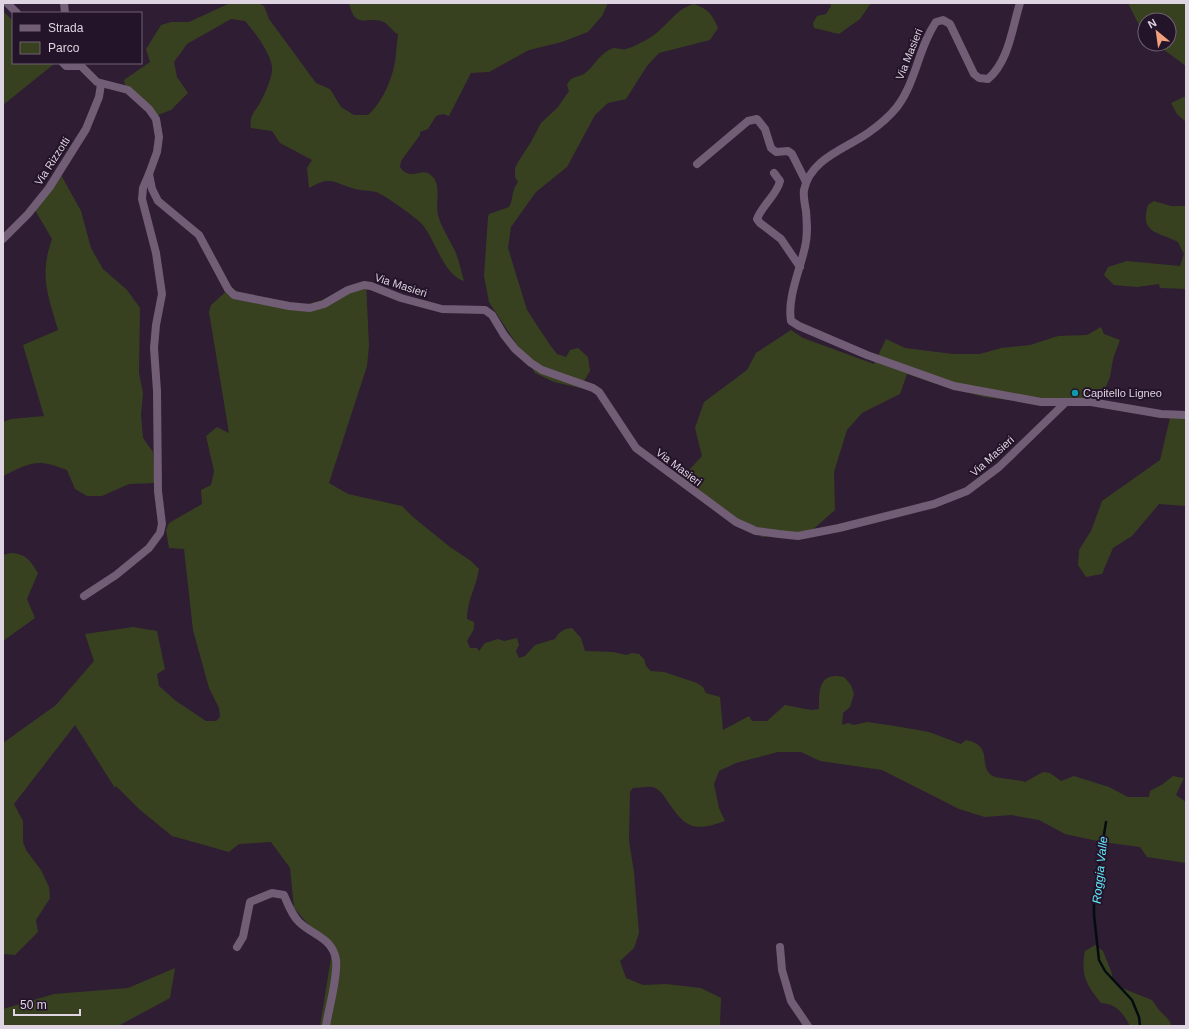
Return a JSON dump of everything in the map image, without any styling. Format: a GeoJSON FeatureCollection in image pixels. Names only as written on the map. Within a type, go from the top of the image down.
{"type":"FeatureCollection","features":[{"type":"Feature","properties":{"kind":"street"},"geometry":{"type":"LineString","coordinates":[[7,3],[16,12]]}},
{"type":"Feature","properties":{"kind":"street","name":"Via Masieri"},"geometry":{"type":"LineString","coordinates":[[806,182],[826,158],[867,134],[881,123],[897,106],[914,77],[928,33],[936,22],[943,20],[950,24],[974,74],[979,78],[988,79],[996,73],[1007,51],[1020,3]]}},
{"type":"Feature","properties":{"kind":"street"},"geometry":{"type":"LineString","coordinates":[[64,64],[66,66],[80,64],[101,84],[128,90],[149,109],[156,119],[159,137],[157,152],[143,188],[142,199],[156,253],[162,294],[156,325],[154,348],[158,405],[158,491],[162,524],[160,533],[149,548],[116,576],[84,596]]}},
{"type":"Feature","properties":{"kind":"street","name":"Via Rizzotti"},"geometry":{"type":"LineString","coordinates":[[3,239],[49,188],[90,119],[99,97],[101,84]]}},
{"type":"Feature","properties":{"kind":"street"},"geometry":{"type":"LineString","coordinates":[[697,164],[748,121],[757,119],[765,129],[771,148],[776,152],[788,151],[792,154],[806,182],[803,192],[808,230],[789,313],[791,321],[799,326],[867,355],[954,386],[1041,402],[1091,402],[1161,414],[1186,415]]}},
{"type":"Feature","properties":{"kind":"street"},"geometry":{"type":"LineString","coordinates":[[774,173],[780,181],[779,186],[759,212],[757,219],[760,224],[781,239],[800,267]]}},
{"type":"Feature","properties":{"kind":"street","name":"Via Masieri"},"geometry":{"type":"LineString","coordinates":[[149,174],[152,189],[158,201],[199,235],[228,289],[234,295],[289,306],[310,308],[324,304],[348,290],[364,285],[371,286],[401,298],[442,309],[485,310],[492,315],[504,335],[520,354],[542,370],[593,388],[606,400],[636,448],[736,522],[756,531],[798,536],[839,528],[916,509],[954,496],[972,488],[999,467],[1066,402]]}},
{"type":"Feature","properties":{"kind":"street"},"geometry":{"type":"LineString","coordinates":[[237,947],[243,937],[250,902],[272,893],[284,895],[291,912],[299,922],[324,938],[334,952],[336,969],[326,1026]]}},
{"type":"Feature","properties":{"kind":"street"},"geometry":{"type":"LineString","coordinates":[[780,947],[782,970],[791,1001],[808,1026]]}},
{"type":"Feature","properties":{"kind":"green space"},"geometry":{"type":"Polygon","coordinates":[[[230,3],[258,3],[264,6],[269,19],[316,83],[330,89],[341,107],[354,115],[368,115],[379,103],[391,78],[395,61],[398,34],[384,22],[358,19],[351,11],[349,3],[608,3],[602,16],[588,32],[562,42],[529,50],[489,72],[471,73],[449,116],[443,114],[436,116],[428,129],[420,132],[420,135],[401,161],[400,167],[404,172],[408,174],[428,173],[435,180],[438,190],[438,215],[456,254],[464,281],[450,272],[421,223],[406,211],[376,192],[355,189],[332,181],[323,182],[309,188],[307,168],[312,160],[280,143],[272,131],[251,128],[251,117],[267,88],[272,71],[272,65],[263,44],[245,21],[231,19],[187,44],[174,62],[177,77],[188,93],[171,110],[158,115],[125,85],[124,80],[150,62],[146,49],[161,25],[171,22],[189,22],[230,3]]]}},
{"type":"Feature","properties":{"kind":"green space"},"geometry":{"type":"Polygon","coordinates":[[[830,3],[871,3],[860,19],[839,34],[814,28],[813,23],[817,16],[826,14],[831,6],[830,3]]]}},
{"type":"Feature","properties":{"kind":"green space"},"geometry":{"type":"Polygon","coordinates":[[[1128,3],[1186,3],[1186,66],[1167,52],[1177,52],[1177,12],[1137,12],[1137,21],[1128,3]]]}},
{"type":"Feature","properties":{"kind":"green space"},"geometry":{"type":"Polygon","coordinates":[[[694,4],[706,10],[716,23],[718,28],[710,40],[659,53],[647,66],[626,99],[608,103],[595,115],[567,167],[536,192],[511,227],[508,248],[527,310],[557,354],[566,357],[570,350],[578,348],[588,357],[590,371],[580,388],[554,382],[535,373],[489,302],[484,276],[489,214],[509,207],[514,188],[518,182],[515,177],[515,168],[541,123],[558,107],[569,91],[567,85],[570,80],[584,74],[605,52],[614,48],[626,49],[635,46],[657,33],[676,14],[687,6],[694,4]]]}},
{"type":"Feature","properties":{"kind":"green space"},"geometry":{"type":"Polygon","coordinates":[[[3,11],[12,20],[12,64],[54,64],[3,105],[3,11]]]}},
{"type":"Feature","properties":{"kind":"green space"},"geometry":{"type":"Polygon","coordinates":[[[1186,96],[1186,122],[1177,114],[1171,103],[1186,96]]]}},
{"type":"Feature","properties":{"kind":"green space"},"geometry":{"type":"Polygon","coordinates":[[[61,175],[81,211],[91,248],[103,269],[127,290],[140,308],[139,373],[143,393],[141,415],[143,438],[153,452],[155,483],[129,484],[102,496],[87,496],[75,489],[67,470],[48,464],[34,463],[21,467],[3,476],[3,422],[11,419],[44,416],[23,345],[58,330],[46,285],[46,264],[52,239],[35,210],[61,175]]]}},
{"type":"Feature","properties":{"kind":"green space"},"geometry":{"type":"Polygon","coordinates":[[[1154,201],[1171,206],[1186,206],[1186,289],[1160,288],[1159,284],[1137,287],[1114,285],[1104,275],[1108,267],[1127,261],[1180,266],[1184,254],[1178,242],[1152,231],[1146,222],[1148,205],[1154,201]]]}},
{"type":"Feature","properties":{"kind":"green space"},"geometry":{"type":"Polygon","coordinates":[[[366,281],[369,346],[367,366],[329,483],[348,494],[402,506],[413,517],[450,547],[471,561],[479,569],[467,612],[467,619],[474,622],[474,629],[467,641],[470,648],[477,648],[479,651],[485,643],[498,639],[504,641],[517,638],[519,645],[516,651],[519,658],[525,656],[535,645],[555,639],[562,631],[572,628],[581,638],[585,651],[613,652],[626,655],[632,653],[639,654],[644,659],[646,666],[651,671],[664,672],[697,683],[703,687],[706,693],[720,697],[723,730],[749,716],[752,721],[767,721],[785,705],[811,710],[819,709],[820,689],[825,680],[836,676],[844,677],[851,685],[854,694],[850,707],[843,713],[842,725],[848,723],[854,725],[867,722],[929,732],[961,744],[966,740],[975,743],[980,746],[983,751],[987,771],[994,776],[1025,782],[1043,772],[1050,773],[1061,781],[1074,776],[1109,787],[1128,797],[1149,797],[1150,791],[1163,784],[1173,776],[1184,778],[1176,795],[1186,802],[1186,863],[1147,857],[1140,847],[1102,842],[1065,834],[1039,820],[1011,815],[985,817],[959,809],[882,770],[820,761],[801,752],[778,752],[736,763],[719,771],[714,784],[719,808],[725,821],[714,825],[697,827],[690,825],[679,816],[662,793],[654,788],[633,788],[630,792],[629,841],[634,872],[639,933],[634,948],[620,961],[626,978],[643,985],[666,984],[701,988],[721,998],[720,1026],[320,1026],[332,952],[294,908],[290,868],[271,842],[239,844],[229,852],[172,836],[139,809],[116,786],[115,788],[75,725],[14,804],[23,821],[23,842],[26,850],[41,870],[49,887],[50,898],[36,920],[38,932],[15,955],[3,954],[3,743],[56,705],[94,661],[85,634],[133,627],[157,631],[165,669],[157,674],[159,686],[176,701],[206,721],[216,721],[220,717],[219,708],[209,688],[193,630],[184,549],[169,548],[166,530],[169,523],[202,504],[201,490],[211,485],[214,471],[206,436],[217,427],[229,433],[209,312],[211,305],[231,287],[238,292],[304,305],[322,300],[350,285],[366,281]]]}},
{"type":"Feature","properties":{"kind":"green space"},"geometry":{"type":"Polygon","coordinates":[[[1101,327],[1104,334],[1120,340],[1113,359],[1110,377],[1098,406],[1054,406],[984,397],[945,387],[907,374],[900,394],[862,413],[847,430],[834,472],[835,510],[809,533],[761,537],[757,527],[741,522],[681,479],[702,456],[695,428],[704,402],[747,370],[756,353],[791,330],[803,338],[874,364],[886,339],[905,348],[953,354],[980,354],[1001,348],[1030,345],[1058,336],[1087,335],[1101,327]]]}},
{"type":"Feature","properties":{"kind":"green space"},"geometry":{"type":"Polygon","coordinates":[[[1170,418],[1186,418],[1186,506],[1159,504],[1132,536],[1113,548],[1102,574],[1086,577],[1078,565],[1079,550],[1091,531],[1102,501],[1160,460],[1170,418]]]}},
{"type":"Feature","properties":{"kind":"green space"},"geometry":{"type":"Polygon","coordinates":[[[11,553],[27,558],[38,573],[27,599],[35,618],[3,641],[3,555],[11,553]]]}},
{"type":"Feature","properties":{"kind":"green space"},"geometry":{"type":"Polygon","coordinates":[[[1095,945],[1103,951],[1113,980],[1117,986],[1152,1000],[1172,1026],[1130,1026],[1119,1010],[1111,1005],[1101,1003],[1088,985],[1083,967],[1085,951],[1095,945]]]}},
{"type":"Feature","properties":{"kind":"green space"},"geometry":{"type":"Polygon","coordinates":[[[175,968],[170,998],[118,1026],[3,1026],[3,1009],[54,994],[128,988],[175,968]]]}},
{"type":"Feature","properties":{"kind":"waterway","name":"Roggia Valle"},"geometry":{"type":"LineString","coordinates":[[1106,822],[1094,897],[1094,915],[1099,960],[1105,971],[1132,1000],[1139,1017],[1140,1026]]}},
{"type":"Feature","properties":{"kind":"place","name":"Capitello Ligneo"},"geometry":{"type":"Point","coordinates":[1075,393]}}]}
